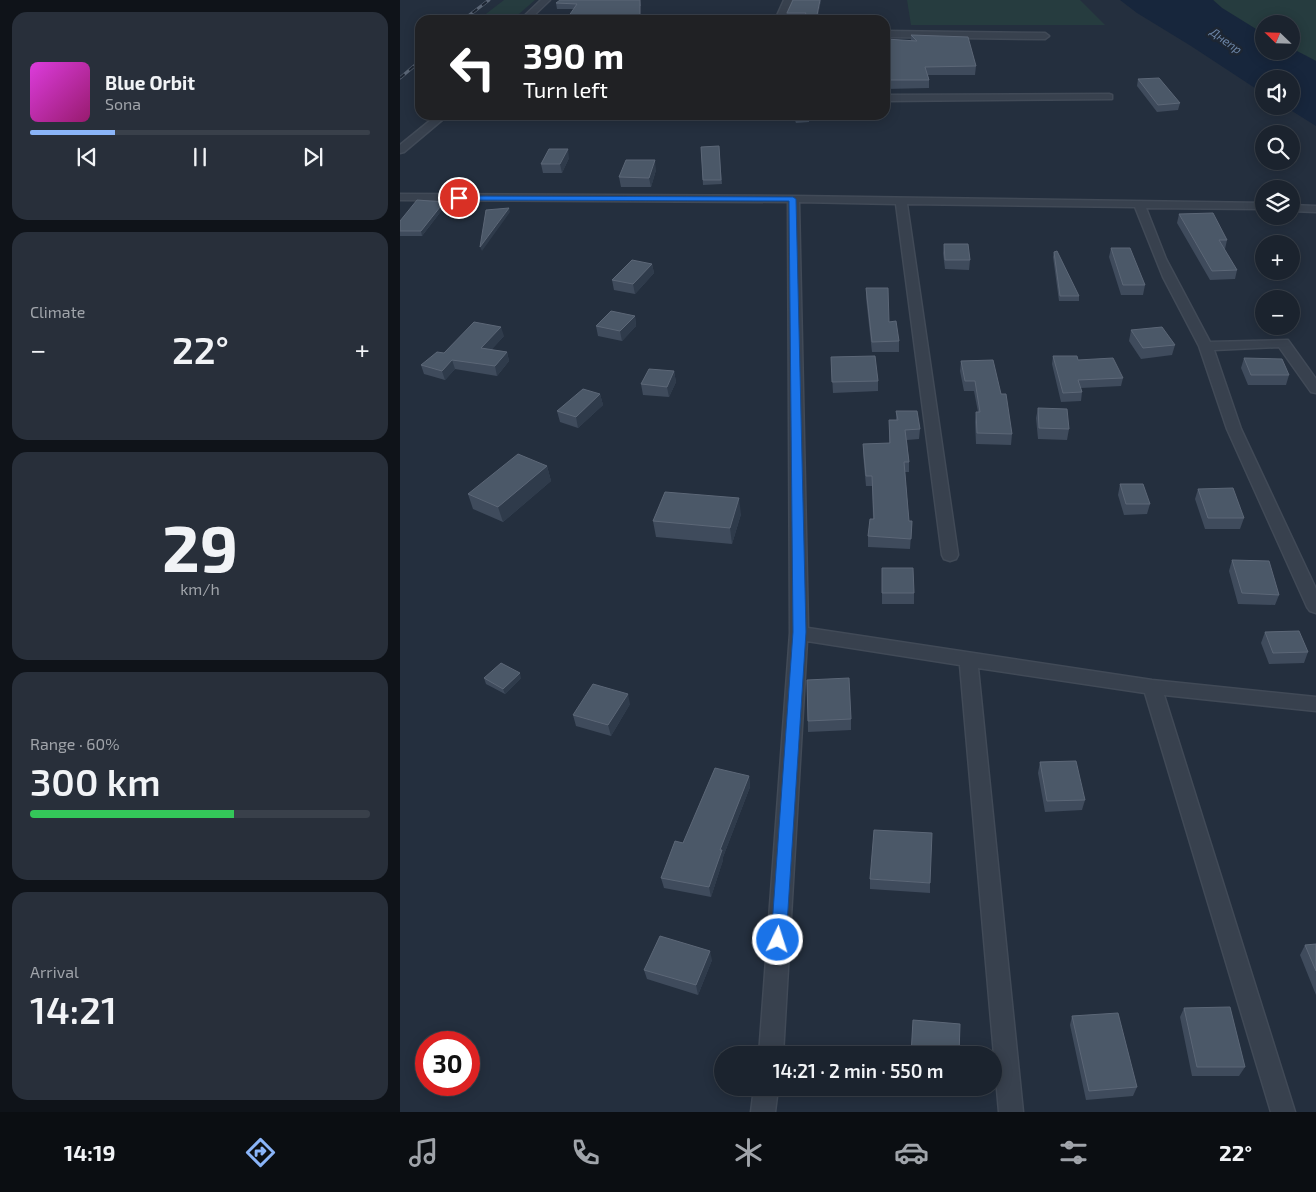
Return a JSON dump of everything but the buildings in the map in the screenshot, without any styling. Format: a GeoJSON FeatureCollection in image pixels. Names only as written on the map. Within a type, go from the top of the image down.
{"type":"FeatureCollection","features":[{"type":"Feature","properties":{"kind":"street"},"geometry":{"type":"LineString","coordinates":[[530,15],[546,0]]}},
{"type":"Feature","properties":{"kind":"street"},"geometry":{"type":"LineString","coordinates":[[781,15],[788,0]]}},
{"type":"Feature","properties":{"kind":"street"},"geometry":{"type":"LineString","coordinates":[[890,34],[1045,36]]}},
{"type":"Feature","properties":{"kind":"street"},"geometry":{"type":"LineString","coordinates":[[890,98],[1109,97]]}},
{"type":"Feature","properties":{"kind":"street"},"geometry":{"type":"LineString","coordinates":[[400,150],[437,120]]}},
{"type":"Feature","properties":{"kind":"street"},"geometry":{"type":"LineString","coordinates":[[400,197],[793,199],[1255,206]]}},
{"type":"Feature","properties":{"kind":"street"},"geometry":{"type":"LineString","coordinates":[[772,1046],[800,632],[793,199]]}},
{"type":"Feature","properties":{"kind":"street"},"geometry":{"type":"LineString","coordinates":[[901,201],[950,555]]}},
{"type":"Feature","properties":{"kind":"street"},"geometry":{"type":"LineString","coordinates":[[1139,204],[1148,236],[1206,346],[1234,429],[1316,607]]}},
{"type":"Feature","properties":{"kind":"street"},"geometry":{"type":"LineString","coordinates":[[1300,208],[1316,209]]}},
{"type":"Feature","properties":{"kind":"street"},"geometry":{"type":"LineString","coordinates":[[1206,346],[1283,343],[1316,389]]}},
{"type":"Feature","properties":{"kind":"street"},"geometry":{"type":"LineString","coordinates":[[800,632],[1152,688],[1298,700],[1316,704]]}},
{"type":"Feature","properties":{"kind":"street"},"geometry":{"type":"LineString","coordinates":[[968,660],[1011,1112]]}},
{"type":"Feature","properties":{"kind":"street"},"geometry":{"type":"LineString","coordinates":[[1152,688],[1283,1112]]}},
{"type":"Feature","properties":{"kind":"street"},"geometry":{"type":"LineString","coordinates":[[763,1112],[765,1096]]}},
{"type":"Feature","properties":{"kind":"green space"},"geometry":{"type":"Polygon","coordinates":[[[504,0],[535,0],[518,15],[484,15],[504,0]]]}},
{"type":"Feature","properties":{"kind":"green space"},"geometry":{"type":"Polygon","coordinates":[[[907,0],[1080,0],[1105,25],[911,25],[907,0]]]}},
{"type":"Feature","properties":{"kind":"green space"},"geometry":{"type":"Polygon","coordinates":[[[1213,0],[1316,0],[1316,61],[1300,53],[1300,15],[1255,15],[1255,28],[1222,8],[1213,0]]]}},
{"type":"Feature","properties":{"kind":"water","name":"Днепр"},"geometry":{"type":"Polygon","coordinates":[[[1120,0],[1213,0],[1222,8],[1255,28],[1255,60],[1300,60],[1300,53],[1316,61],[1316,126],[1298,115],[1300,115],[1300,70],[1255,70],[1255,88],[1137,13],[1120,0]]]}},
{"type":"Feature","properties":{"kind":"railway"},"geometry":{"type":"LineString","coordinates":[[470,15],[489,0]]}},
{"type":"Feature","properties":{"kind":"railway"},"geometry":{"type":"LineString","coordinates":[[400,78],[415,65]]}},
{"type":"Feature","properties":{"kind":"route"},"geometry":{"type":"LineString","coordinates":[[459,198],[793,199],[800,632],[778,940]]}}]}
